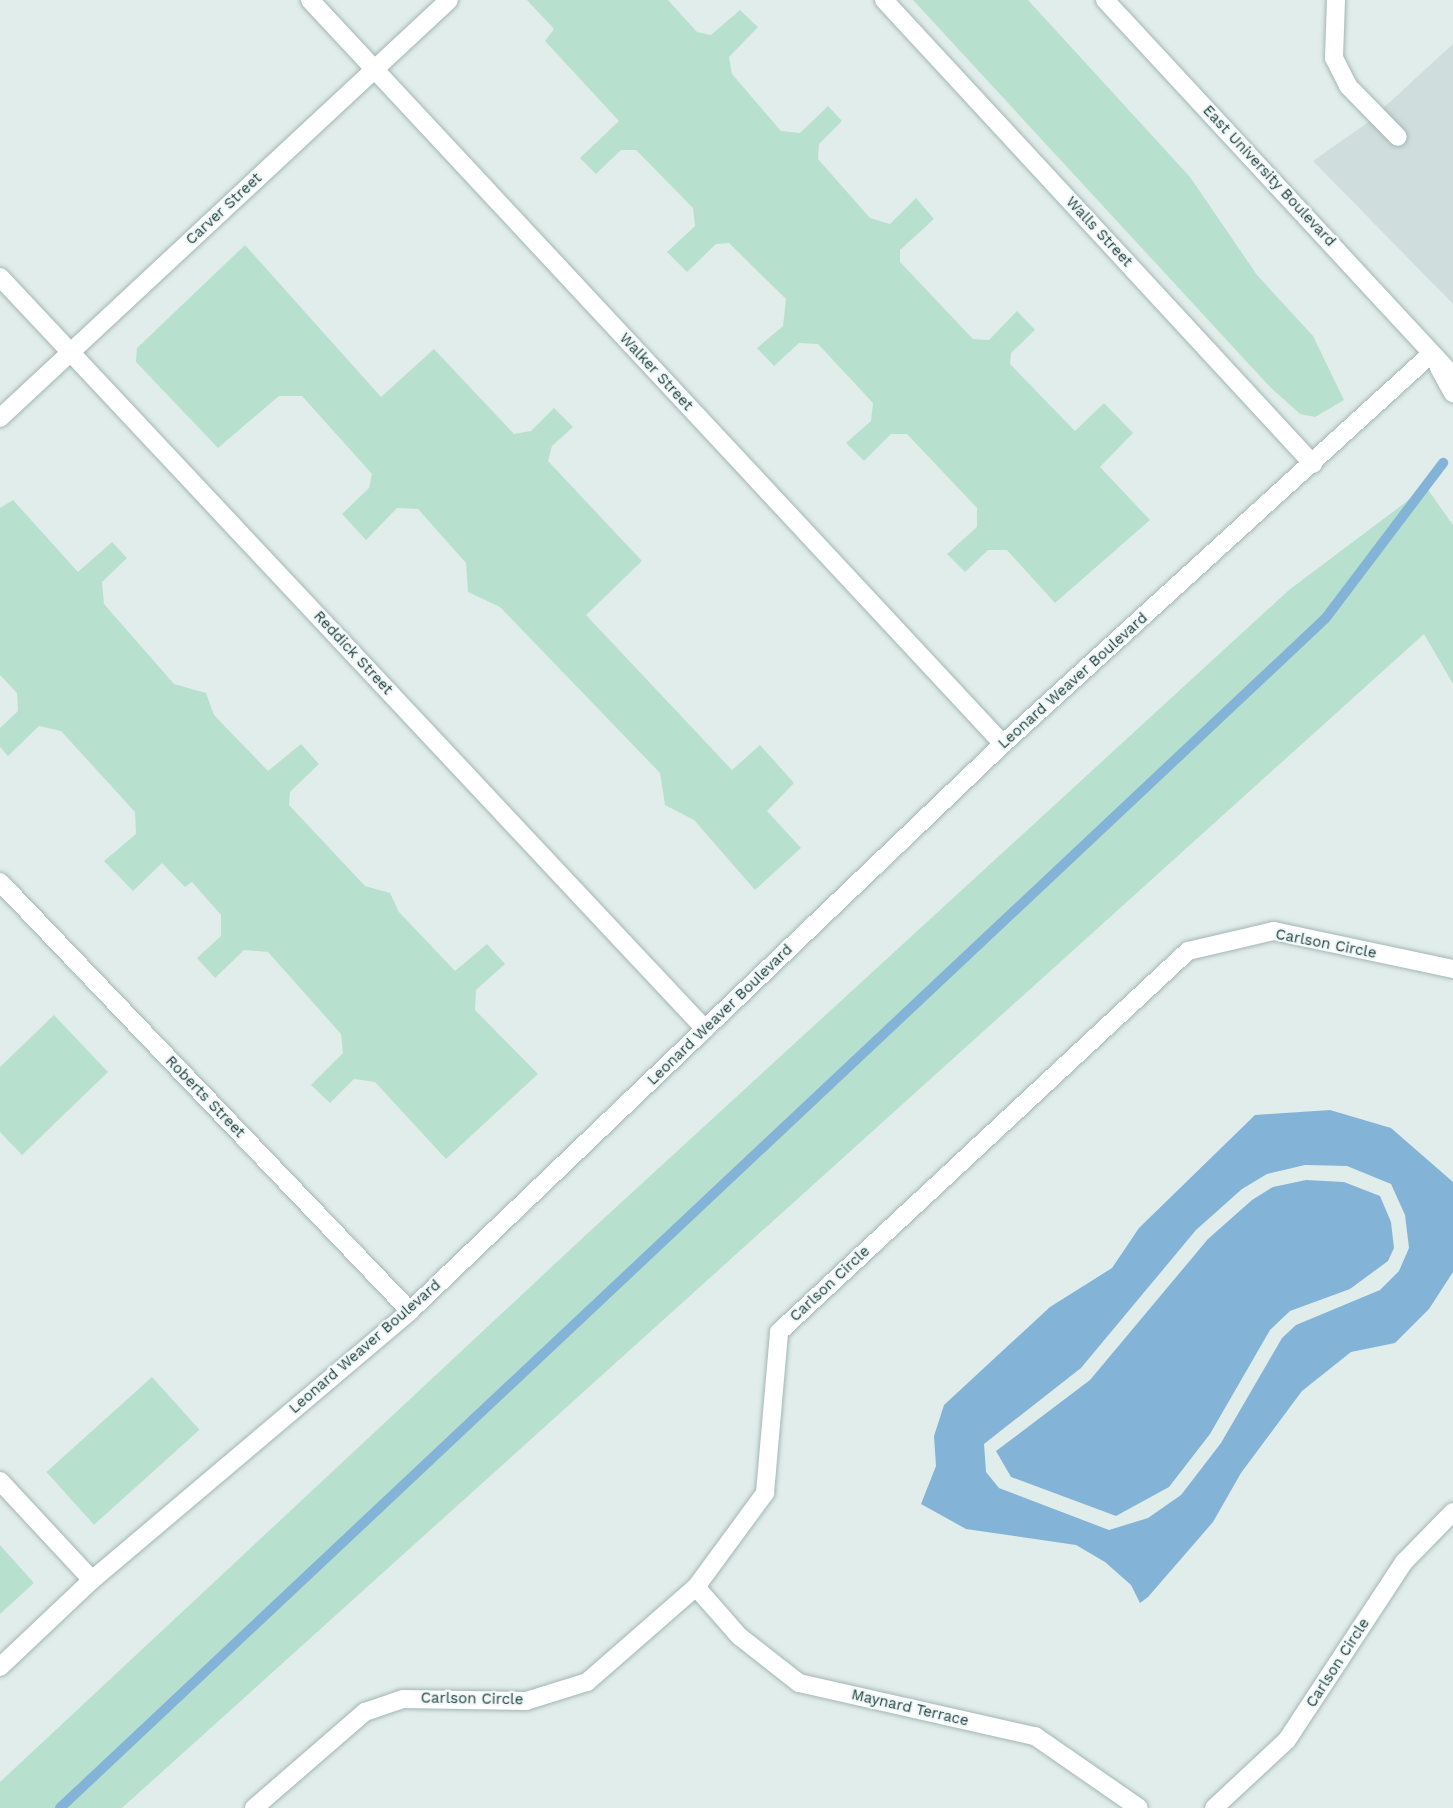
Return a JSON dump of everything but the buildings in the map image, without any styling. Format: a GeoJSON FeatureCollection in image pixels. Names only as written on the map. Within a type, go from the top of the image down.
{"type":"FeatureCollection","features":[{"type":"Feature","properties":{"kind":"street","name":"Walker Street"},"geometry":{"type":"LineString","coordinates":[[310,0],[1003,744]]}},
{"type":"Feature","properties":{"kind":"street","name":"Carver Street"},"geometry":{"type":"LineString","coordinates":[[0,418],[448,0]]}},
{"type":"Feature","properties":{"kind":"street","name":"Walls Street"},"geometry":{"type":"LineString","coordinates":[[884,0],[1313,464]]}},
{"type":"Feature","properties":{"kind":"street","name":"East University Boulevard"},"geometry":{"type":"LineString","coordinates":[[1105,0],[1453,376]]}},
{"type":"Feature","properties":{"kind":"street"},"geometry":{"type":"LineString","coordinates":[[1336,0],[1334,58],[1348,86],[1398,136]]}},
{"type":"Feature","properties":{"kind":"street","name":"Reddick Street"},"geometry":{"type":"LineString","coordinates":[[0,277],[705,1029]]}},
{"type":"Feature","properties":{"kind":"street","name":"Leonard Weaver Boulevard"},"geometry":{"type":"LineString","coordinates":[[0,1668],[92,1580],[410,1311],[1003,744],[1313,464],[1431,354]]}},
{"type":"Feature","properties":{"kind":"street","name":"East University Boulevard"},"geometry":{"type":"LineString","coordinates":[[1431,354],[1453,393]]}},
{"type":"Feature","properties":{"kind":"street","name":"Roberts Street"},"geometry":{"type":"LineString","coordinates":[[0,882],[410,1311]]}},
{"type":"Feature","properties":{"kind":"street","name":"Carlson Circle"},"geometry":{"type":"LineString","coordinates":[[254,1808],[365,1712],[403,1699],[526,1701],[587,1682],[696,1587],[765,1493],[779,1332],[1188,951],[1274,931],[1453,969]]}},
{"type":"Feature","properties":{"kind":"street"},"geometry":{"type":"LineString","coordinates":[[0,1481],[92,1580]]}},
{"type":"Feature","properties":{"kind":"street","name":"Carlson Circle"},"geometry":{"type":"LineString","coordinates":[[1214,1808],[1287,1740],[1404,1562],[1453,1512]]}},
{"type":"Feature","properties":{"kind":"street","name":"Maynard Terrace"},"geometry":{"type":"LineString","coordinates":[[696,1587],[739,1636],[799,1683],[1035,1736],[1139,1808]]}},
{"type":"Feature","properties":{"kind":"shaded area"},"geometry":{"type":"Polygon","coordinates":[[[1453,44],[1453,304],[1313,161],[1367,123],[1453,44]]]}},
{"type":"Feature","properties":{"kind":"green space"},"geometry":{"type":"Polygon","coordinates":[[[527,0],[668,0],[697,32],[711,35],[740,10],[758,27],[729,57],[732,74],[781,131],[800,133],[828,106],[842,121],[819,144],[818,159],[870,218],[890,224],[916,198],[934,219],[900,250],[900,262],[973,339],[989,340],[1017,311],[1035,330],[1011,353],[1010,364],[1075,431],[1104,403],[1133,433],[1100,467],[1150,520],[1055,603],[1007,550],[988,550],[965,572],[947,554],[977,527],[977,508],[907,434],[891,434],[864,461],[846,443],[871,421],[873,403],[818,344],[799,343],[774,366],[757,348],[783,326],[786,299],[729,243],[716,244],[687,272],[667,252],[695,226],[693,208],[636,150],[621,150],[596,174],[580,158],[619,121],[545,41],[554,29],[527,0]]]}},
{"type":"Feature","properties":{"kind":"green space"},"geometry":{"type":"Polygon","coordinates":[[[913,0],[1028,0],[1190,177],[1257,275],[1313,336],[1344,400],[1315,417],[1300,414],[1270,387],[913,0]]]}},
{"type":"Feature","properties":{"kind":"green space"},"geometry":{"type":"Polygon","coordinates":[[[245,245],[381,397],[434,349],[514,434],[531,431],[554,408],[573,427],[552,446],[548,461],[642,561],[586,615],[732,770],[760,745],[794,783],[767,811],[801,848],[755,890],[694,820],[665,805],[660,773],[500,607],[468,592],[466,563],[418,509],[397,508],[366,540],[342,514],[369,488],[372,474],[302,396],[279,396],[218,448],[136,362],[137,348],[245,245]]]}},
{"type":"Feature","properties":{"kind":"green space"},"geometry":{"type":"Polygon","coordinates":[[[1426,487],[1453,525],[1453,684],[1424,634],[122,1808],[0,1808],[0,1782],[589,1232],[1289,590],[1426,487]]]}},
{"type":"Feature","properties":{"kind":"green space"},"geometry":{"type":"Polygon","coordinates":[[[13,500],[78,572],[112,542],[127,558],[102,582],[104,604],[174,684],[206,693],[214,715],[268,771],[301,744],[319,764],[290,792],[289,805],[365,886],[390,893],[399,912],[455,971],[487,944],[505,964],[476,990],[475,1010],[538,1074],[446,1159],[375,1082],[354,1079],[330,1103],[311,1085],[343,1053],[341,1034],[268,952],[244,950],[215,978],[197,958],[221,936],[221,915],[192,882],[185,887],[162,863],[133,891],[104,861],[136,834],[135,812],[61,731],[39,726],[8,756],[0,747],[0,728],[18,711],[17,693],[0,675],[0,508],[13,500]]]}},
{"type":"Feature","properties":{"kind":"green space"},"geometry":{"type":"Polygon","coordinates":[[[54,1015],[108,1072],[22,1155],[0,1132],[0,1067],[54,1015]]]}},
{"type":"Feature","properties":{"kind":"green space"},"geometry":{"type":"Polygon","coordinates":[[[152,1377],[200,1430],[94,1525],[46,1472],[152,1377]]]}},
{"type":"Feature","properties":{"kind":"green space"},"geometry":{"type":"Polygon","coordinates":[[[0,1545],[34,1583],[0,1614],[0,1545]]]}},
{"type":"Feature","properties":{"kind":"water"},"geometry":{"type":"Polygon","coordinates":[[[1330,1110],[1391,1128],[1453,1182],[1453,1272],[1429,1309],[1395,1343],[1351,1352],[1302,1391],[1241,1473],[1213,1522],[1148,1597],[1140,1603],[1131,1585],[1105,1562],[1076,1545],[966,1529],[921,1504],[936,1466],[934,1436],[944,1405],[1050,1307],[1112,1268],[1139,1228],[1255,1115],[1330,1110]],[[1305,1165],[1267,1174],[1242,1189],[1196,1230],[1081,1368],[984,1444],[986,1472],[999,1488],[1109,1530],[1148,1518],[1181,1495],[1221,1443],[1282,1338],[1296,1325],[1380,1290],[1399,1271],[1409,1248],[1405,1215],[1391,1184],[1347,1166],[1305,1165]]]}},
{"type":"Feature","properties":{"kind":"water"},"geometry":{"type":"Polygon","coordinates":[[[1306,1180],[1344,1182],[1380,1196],[1391,1222],[1394,1248],[1388,1261],[1350,1289],[1290,1311],[1270,1330],[1210,1434],[1169,1487],[1116,1516],[1011,1477],[996,1451],[1090,1380],[1208,1239],[1252,1200],[1273,1187],[1306,1180]]]}},
{"type":"Feature","properties":{"kind":"waterway"},"geometry":{"type":"LineString","coordinates":[[60,1808],[1325,619],[1443,463]]}}]}
